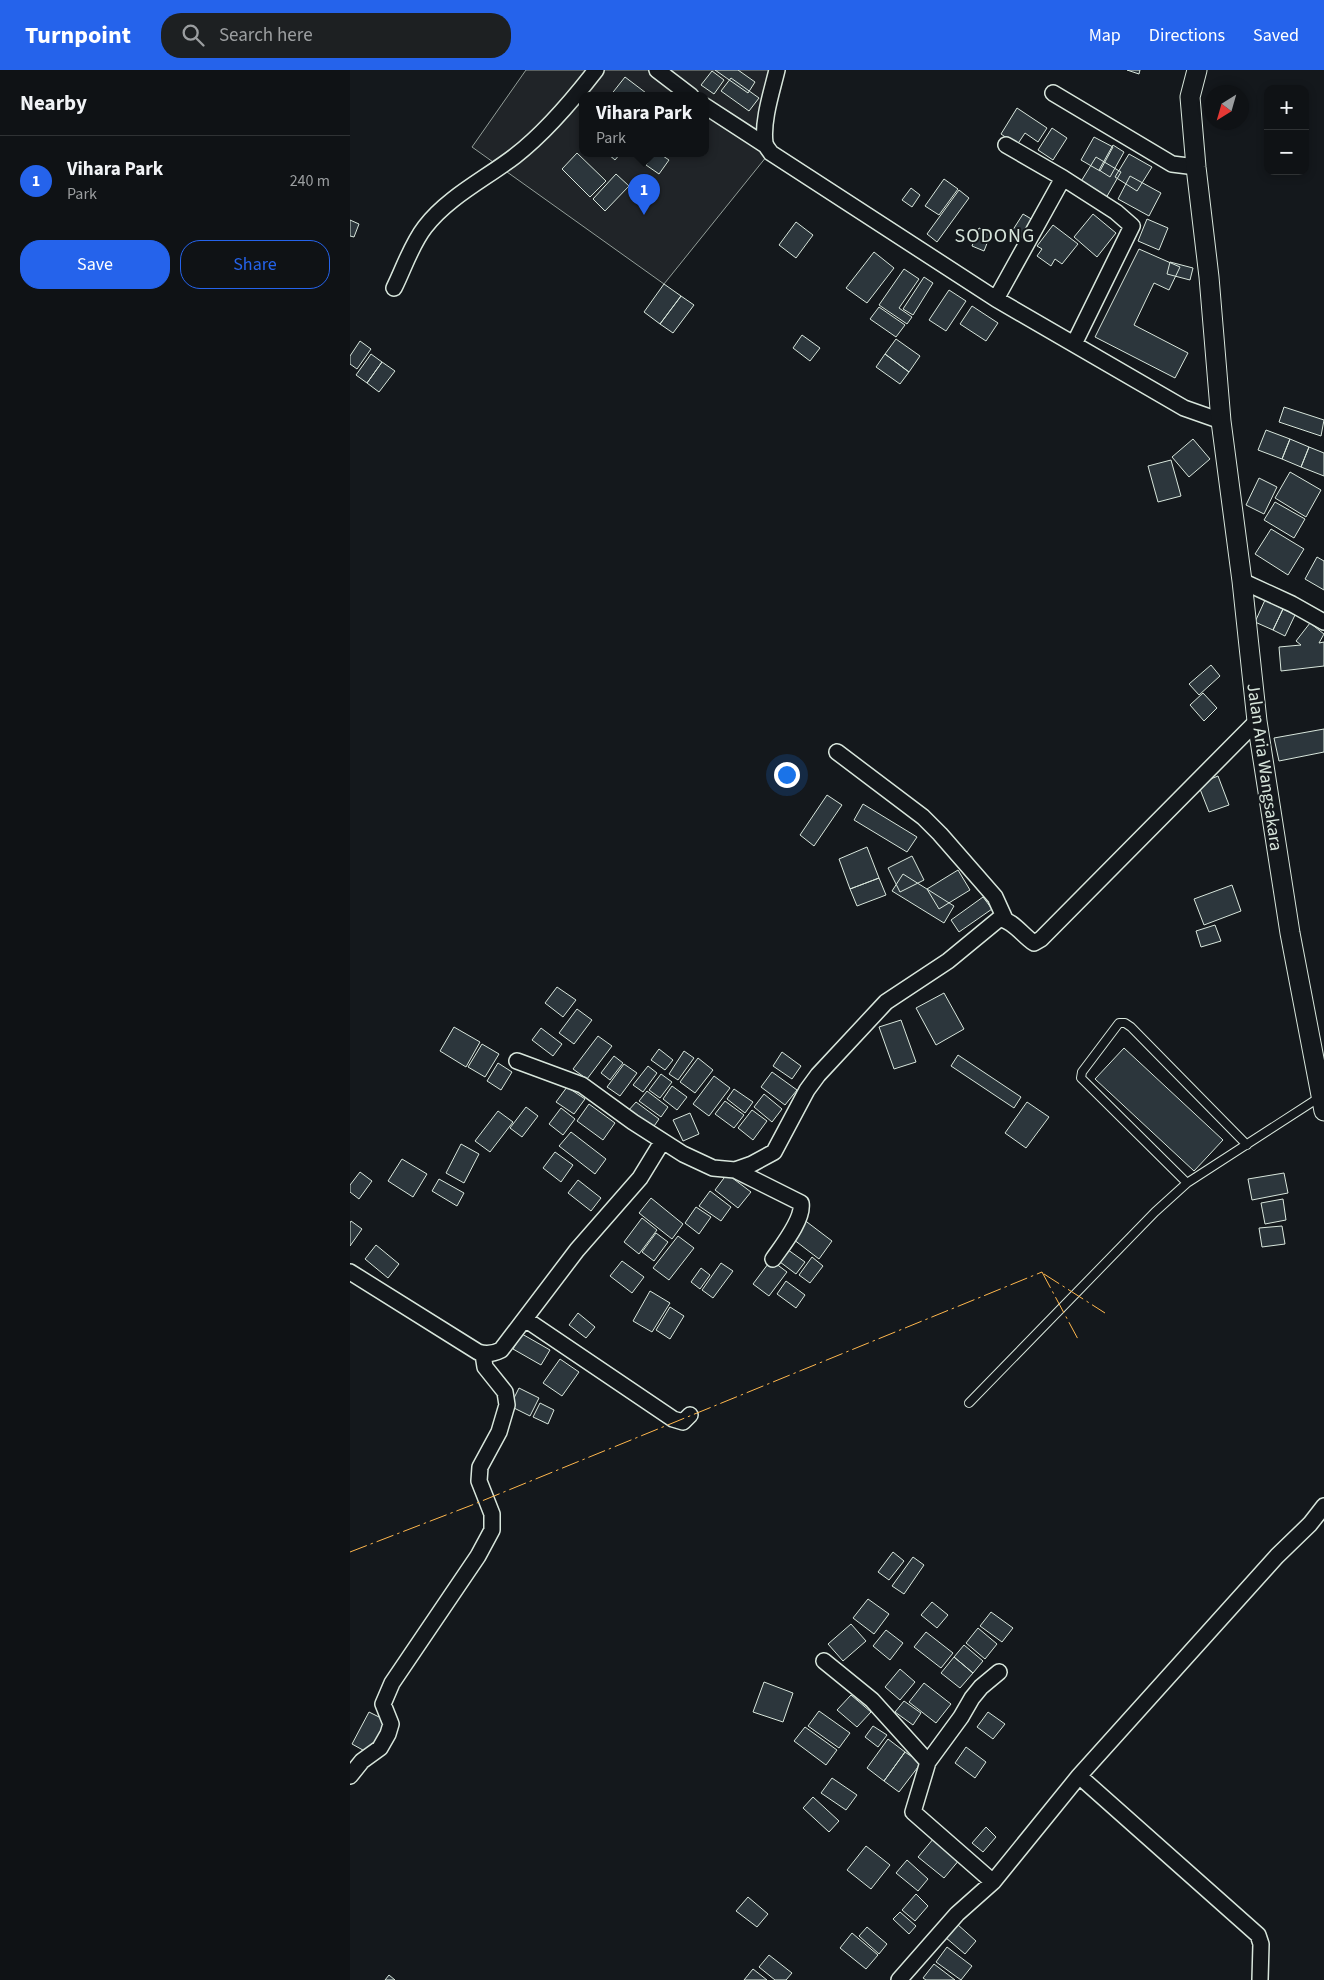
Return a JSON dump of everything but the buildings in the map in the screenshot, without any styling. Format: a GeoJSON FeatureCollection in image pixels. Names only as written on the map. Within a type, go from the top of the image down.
{"type":"FeatureCollection","features":[{"type":"Feature","properties":{"kind":"street"},"geometry":{"type":"LineString","coordinates":[[394,288],[418,238],[435,215],[515,156],[540,134],[596,70]]}},
{"type":"Feature","properties":{"kind":"street"},"geometry":{"type":"LineString","coordinates":[[657,70],[686,92]]}},
{"type":"Feature","properties":{"kind":"street"},"geometry":{"type":"LineString","coordinates":[[765,145],[768,110],[777,70]]}},
{"type":"Feature","properties":{"kind":"street","name":"Jalan Aria Wangsakara"},"geometry":{"type":"LineString","coordinates":[[1197,70],[1190,97],[1196,167],[1209,277],[1221,421],[1242,581],[1257,721],[1290,933],[1322,1104]]}},
{"type":"Feature","properties":{"kind":"street"},"geometry":{"type":"LineString","coordinates":[[1052,93],[1172,164],[1196,167]]}},
{"type":"Feature","properties":{"kind":"street"},"geometry":{"type":"LineString","coordinates":[[709,109],[765,145],[771,153],[781,160],[996,299],[1184,408],[1221,421]]}},
{"type":"Feature","properties":{"kind":"street"},"geometry":{"type":"LineString","coordinates":[[1006,145],[1116,212],[1132,226],[1074,344]]}},
{"type":"Feature","properties":{"kind":"street"},"geometry":{"type":"LineString","coordinates":[[996,299],[1063,178]]}},
{"type":"Feature","properties":{"kind":"street"},"geometry":{"type":"LineString","coordinates":[[1242,581],[1292,604],[1324,622]]}},
{"type":"Feature","properties":{"kind":"street"},"geometry":{"type":"LineString","coordinates":[[837,752],[928,822],[995,897],[1005,919],[1026,938],[1034,942],[1041,939],[1257,721]]}},
{"type":"Feature","properties":{"kind":"street"},"geometry":{"type":"LineString","coordinates":[[735,1170],[752,1164],[774,1152],[807,1090],[818,1075],[886,1002],[948,961],[999,919],[1005,919]]}},
{"type":"Feature","properties":{"kind":"street"},"geometry":{"type":"LineString","coordinates":[[517,1061],[582,1085],[662,1142],[683,1154],[713,1168],[735,1170],[801,1203],[802,1210],[797,1222],[773,1259]]}},
{"type":"Feature","properties":{"kind":"street"},"geometry":{"type":"LineString","coordinates":[[350,1272],[483,1354],[494,1353],[501,1350],[577,1250],[640,1178],[662,1142]]}},
{"type":"Feature","properties":{"kind":"street"},"geometry":{"type":"LineString","coordinates":[[525,1319],[673,1419],[683,1422],[690,1415]]}},
{"type":"Feature","properties":{"kind":"street"},"geometry":{"type":"LineString","coordinates":[[350,1776],[362,1761],[380,1748],[391,1724],[383,1704],[392,1682],[478,1556],[492,1530],[492,1514],[479,1481],[480,1467],[499,1432],[507,1405],[505,1392],[485,1367],[483,1354]]}},
{"type":"Feature","properties":{"kind":"street"},"geometry":{"type":"LineString","coordinates":[[900,1980],[957,1914],[993,1882],[1079,1776],[1277,1556],[1310,1524],[1324,1506]]}},
{"type":"Feature","properties":{"kind":"street"},"geometry":{"type":"LineString","coordinates":[[824,1661],[872,1700],[928,1762]]}},
{"type":"Feature","properties":{"kind":"street"},"geometry":{"type":"LineString","coordinates":[[993,1882],[913,1812],[928,1762],[961,1717],[972,1698],[999,1672]]}},
{"type":"Feature","properties":{"kind":"street"},"geometry":{"type":"LineString","coordinates":[[1079,1776],[1258,1935],[1261,1944],[1260,1980]]}},
{"type":"Feature","properties":{"kind":"lane"},"geometry":{"type":"LineString","coordinates":[[1187,1183],[1081,1078],[1082,1072],[1119,1024],[1125,1023],[1131,1027],[1247,1145]]}},
{"type":"Feature","properties":{"kind":"lane"},"geometry":{"type":"LineString","coordinates":[[970,1403],[1155,1212],[1187,1183],[1247,1145],[1322,1104]]}},
{"type":"Feature","properties":{"kind":"shaded area"},"geometry":{"type":"Polygon","coordinates":[[[526,70],[770,70],[761,131],[775,146],[664,284],[472,147],[526,70]]]}},
{"type":"Feature","properties":{"kind":"power"},"geometry":{"type":"LineString","coordinates":[[1042,1272],[1079,1341]]}},
{"type":"Feature","properties":{"kind":"power"},"geometry":{"type":"LineString","coordinates":[[350,1552],[472,1505],[1042,1272]]}},
{"type":"Feature","properties":{"kind":"power"},"geometry":{"type":"LineString","coordinates":[[1044,1274],[1105,1313]]}},
{"type":"Feature","properties":{"kind":"place","name":"Vihara Park"},"geometry":{"type":"Point","coordinates":[644,215]}},
{"type":"Feature","properties":{"kind":"district","name":"SODONG"},"geometry":{"type":"Point","coordinates":[995,235]}}]}
